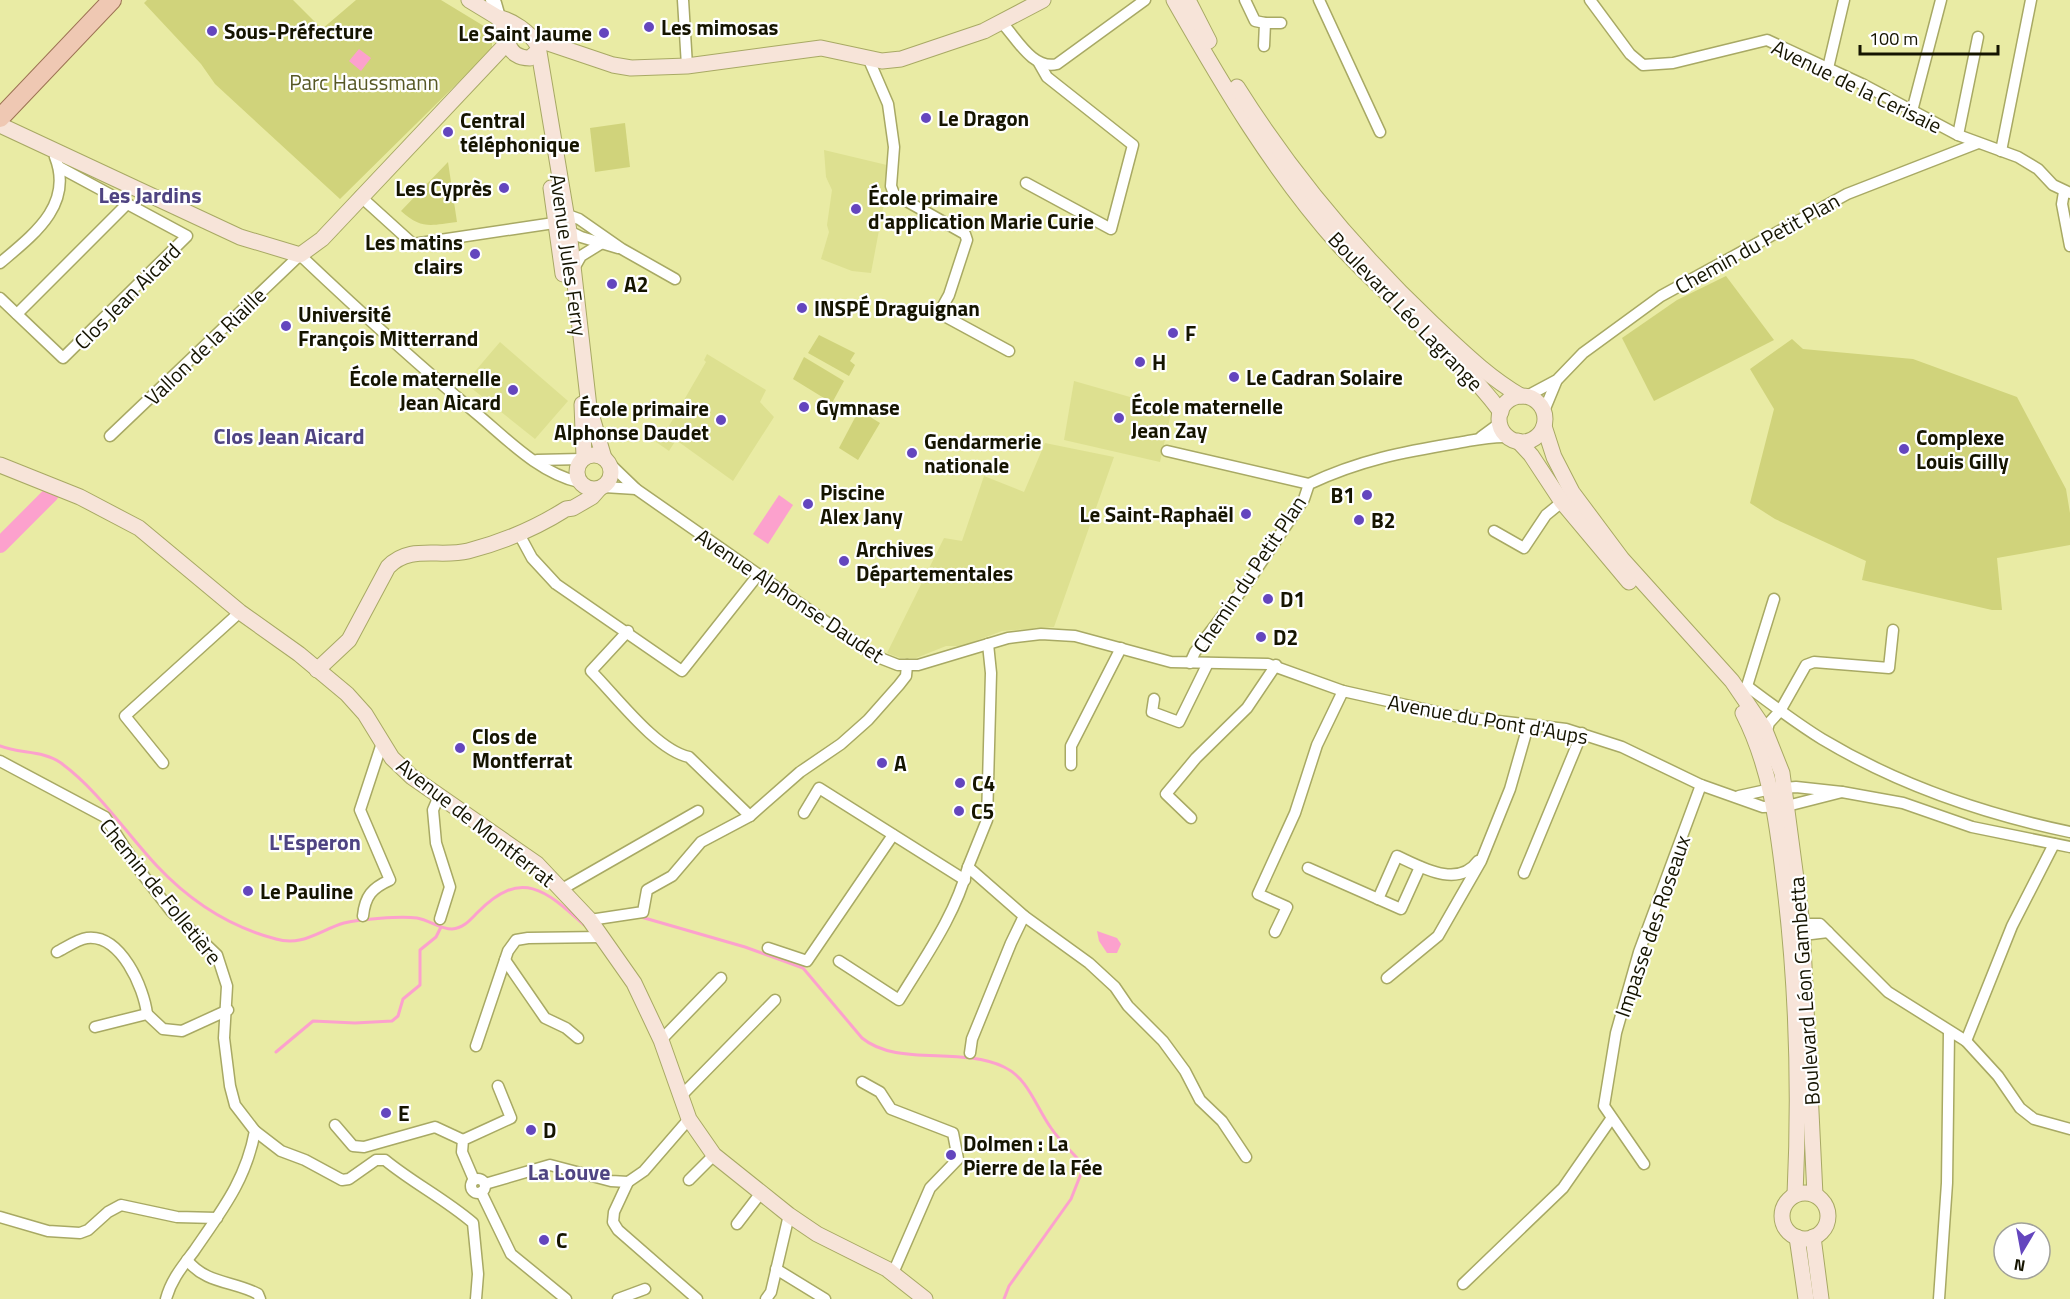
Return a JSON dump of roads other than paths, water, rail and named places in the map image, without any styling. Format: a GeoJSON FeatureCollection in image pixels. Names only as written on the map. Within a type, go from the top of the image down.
{"type":"FeatureCollection","features":[{"type":"Feature","properties":{"kind":"main road"},"geometry":{"type":"LineString","coordinates":[[1,116],[112,0]]}},
{"type":"Feature","properties":{"kind":"street"},"geometry":{"type":"LineString","coordinates":[[469,0],[499,17],[525,45]]}},
{"type":"Feature","properties":{"kind":"street"},"geometry":{"type":"LineString","coordinates":[[491,0],[496,3],[499,17]]}},
{"type":"Feature","properties":{"kind":"street"},"geometry":{"type":"LineString","coordinates":[[682,0],[687,66]]}},
{"type":"Feature","properties":{"kind":"street"},"geometry":{"type":"LineString","coordinates":[[300,255],[322,239],[360,196],[479,74],[525,45],[567,49],[613,65],[640,68],[687,66],[821,48],[843,51],[868,60],[901,59],[1003,24],[1043,0]]}},
{"type":"Feature","properties":{"kind":"street"},"geometry":{"type":"LineString","coordinates":[[1039,63],[1049,66],[1057,64],[1145,0]]}},
{"type":"Feature","properties":{"kind":"street","name":"Boulevard Léo Lagrange"},"geometry":{"type":"LineString","coordinates":[[1174,0],[1248,125],[1298,196],[1382,291],[1470,373],[1500,417]]}},
{"type":"Feature","properties":{"kind":"street","name":"Boulevard Léo Lagrange"},"geometry":{"type":"LineString","coordinates":[[1188,0],[1227,72],[1274,147],[1357,250],[1476,364],[1524,396]]}},
{"type":"Feature","properties":{"kind":"street"},"geometry":{"type":"LineString","coordinates":[[1245,0],[1255,21],[1281,23]]}},
{"type":"Feature","properties":{"kind":"street"},"geometry":{"type":"LineString","coordinates":[[1319,0],[1380,132]]}},
{"type":"Feature","properties":{"kind":"street","name":"Avenue de la Cerisaie"},"geometry":{"type":"LineString","coordinates":[[1590,0],[1630,54],[1643,65],[1673,63],[1767,40],[1828,68],[1958,135],[2018,157],[2038,169],[2053,185],[2067,193]]}},
{"type":"Feature","properties":{"kind":"street"},"geometry":{"type":"LineString","coordinates":[[1828,68],[1844,0]]}},
{"type":"Feature","properties":{"kind":"street"},"geometry":{"type":"LineString","coordinates":[[1912,111],[1941,0]]}},
{"type":"Feature","properties":{"kind":"street"},"geometry":{"type":"LineString","coordinates":[[2001,152],[2031,0]]}},
{"type":"Feature","properties":{"kind":"street"},"geometry":{"type":"LineString","coordinates":[[1264,46],[1265,23]]}},
{"type":"Feature","properties":{"kind":"street"},"geometry":{"type":"LineString","coordinates":[[1003,24],[1039,63],[1047,77],[1133,145],[1111,229],[1026,183]]}},
{"type":"Feature","properties":{"kind":"street"},"geometry":{"type":"LineString","coordinates":[[1958,135],[1978,37]]}},
{"type":"Feature","properties":{"kind":"street","name":"Avenue Jules Ferry"},"geometry":{"type":"LineString","coordinates":[[525,45],[543,78],[581,402],[580,454]]}},
{"type":"Feature","properties":{"kind":"street","name":"Avenue Jules Ferry"},"geometry":{"type":"LineString","coordinates":[[525,45],[537,76],[560,219],[569,231],[589,407],[606,461]]}},
{"type":"Feature","properties":{"kind":"street"},"geometry":{"type":"LineString","coordinates":[[868,60],[888,104],[894,147],[891,186],[894,194],[965,234],[968,240],[953,284],[939,313],[1009,351]]}},
{"type":"Feature","properties":{"kind":"street"},"geometry":{"type":"LineString","coordinates":[[1,116],[58,160],[240,237],[300,255],[381,331],[533,460],[561,476],[579,482],[588,489],[636,489]]}},
{"type":"Feature","properties":{"kind":"street","name":"Chemin du Petit Plan"},"geometry":{"type":"LineString","coordinates":[[1544,418],[1546,400],[1557,380],[1583,353],[1661,296],[1847,194],[1978,143]]}},
{"type":"Feature","properties":{"kind":"street"},"geometry":{"type":"LineString","coordinates":[[0,263],[52,213],[60,196],[58,160]]}},
{"type":"Feature","properties":{"kind":"street","name":"Clos Jean Aicard"},"geometry":{"type":"LineString","coordinates":[[0,298],[63,358],[187,236],[127,204],[58,160]]}},
{"type":"Feature","properties":{"kind":"street"},"geometry":{"type":"LineString","coordinates":[[2067,193],[2062,204],[2070,246]]}},
{"type":"Feature","properties":{"kind":"street"},"geometry":{"type":"LineString","coordinates":[[360,196],[414,244],[560,219],[597,230],[622,249],[675,279]]}},
{"type":"Feature","properties":{"kind":"street"},"geometry":{"type":"LineString","coordinates":[[17,314],[127,204]]}},
{"type":"Feature","properties":{"kind":"street"},"geometry":{"type":"LineString","coordinates":[[569,231],[622,249]]}},
{"type":"Feature","properties":{"kind":"street"},"geometry":{"type":"LineString","coordinates":[[573,270],[581,256],[602,243]]}},
{"type":"Feature","properties":{"kind":"street","name":"Vallon de la Riaille"},"geometry":{"type":"LineString","coordinates":[[110,436],[300,255]]}},
{"type":"Feature","properties":{"kind":"street","name":"Chemin du Petit Plan"},"geometry":{"type":"LineString","coordinates":[[1524,396],[1557,380]]}},
{"type":"Feature","properties":{"kind":"street"},"geometry":{"type":"LineString","coordinates":[[1760,735],[1730,691],[1707,663],[1614,566],[1562,502],[1531,455],[1513,439],[1500,417],[1508,401],[1524,396],[1537,402],[1544,418],[1554,457],[1572,492],[1622,559],[1743,689],[1848,753],[1923,788],[2010,818],[2070,832]]}},
{"type":"Feature","properties":{"kind":"street","name":"Chemin du Petit Plan"},"geometry":{"type":"LineString","coordinates":[[1481,437],[1500,417]]}},
{"type":"Feature","properties":{"kind":"street"},"geometry":{"type":"LineString","coordinates":[[1513,439],[1531,440],[1544,418]]}},
{"type":"Feature","properties":{"kind":"street","name":"Chemin du Petit Plan"},"geometry":{"type":"LineString","coordinates":[[1190,663],[1195,651],[1248,582],[1303,500],[1309,484],[1331,473],[1396,452],[1461,443],[1481,437],[1513,439]]}},
{"type":"Feature","properties":{"kind":"street"},"geometry":{"type":"LineString","coordinates":[[1167,451],[1309,484]]}},
{"type":"Feature","properties":{"kind":"street"},"geometry":{"type":"LineString","coordinates":[[317,670],[349,640],[388,567],[395,560],[413,552],[464,552],[519,534],[582,502],[601,488],[611,476],[606,461],[592,455],[580,454],[533,460]]}},
{"type":"Feature","properties":{"kind":"street"},"geometry":{"type":"LineString","coordinates":[[566,509],[579,482],[577,470],[580,454]]}},
{"type":"Feature","properties":{"kind":"street","name":"Avenue Alphonse Daudet"},"geometry":{"type":"LineString","coordinates":[[606,461],[636,489],[875,656],[897,665],[907,665],[935,661],[988,644]]}},
{"type":"Feature","properties":{"kind":"street","name":"Avenue de Montferrat"},"geometry":{"type":"LineString","coordinates":[[0,465],[80,497],[139,528],[240,612],[317,670],[365,714],[392,758],[439,796],[537,864],[595,926],[634,983],[661,1040],[689,1119],[714,1155],[789,1215],[817,1234],[893,1273],[924,1298]]}},
{"type":"Feature","properties":{"kind":"street"},"geometry":{"type":"LineString","coordinates":[[1494,531],[1524,548],[1546,515],[1562,502]]}},
{"type":"Feature","properties":{"kind":"street"},"geometry":{"type":"LineString","coordinates":[[519,534],[532,558],[556,584],[628,631],[682,671],[758,575]]}},
{"type":"Feature","properties":{"kind":"street"},"geometry":{"type":"LineString","coordinates":[[1774,599],[1743,689],[1754,714],[1778,788]]}},
{"type":"Feature","properties":{"kind":"street"},"geometry":{"type":"LineString","coordinates":[[163,763],[125,716],[240,612]]}},
{"type":"Feature","properties":{"kind":"street"},"geometry":{"type":"LineString","coordinates":[[1760,735],[1780,711],[1806,665],[1814,662],[1889,668],[1893,630]]}},
{"type":"Feature","properties":{"kind":"street"},"geometry":{"type":"LineString","coordinates":[[628,631],[591,671],[642,726],[678,754],[689,757],[750,816]]}},
{"type":"Feature","properties":{"kind":"street","name":"Avenue du Pont d'Aups"},"geometry":{"type":"LineString","coordinates":[[988,644],[1023,635],[1060,634],[1161,659],[1190,663],[1276,665],[1343,691],[1455,716],[1566,729],[1582,733],[1622,747],[1701,785],[1763,807],[1781,806],[1842,792]]}},
{"type":"Feature","properties":{"kind":"street"},"geometry":{"type":"LineString","coordinates":[[839,962],[899,1000],[945,924],[965,880],[987,820],[992,673],[988,644]]}},
{"type":"Feature","properties":{"kind":"street"},"geometry":{"type":"LineString","coordinates":[[1071,765],[1071,746],[1121,648]]}},
{"type":"Feature","properties":{"kind":"street"},"geometry":{"type":"LineString","coordinates":[[1154,699],[1152,712],[1179,722],[1208,663]]}},
{"type":"Feature","properties":{"kind":"street"},"geometry":{"type":"LineString","coordinates":[[476,1046],[511,945],[522,938],[595,926],[643,912],[647,890],[672,876],[701,842],[750,816],[800,772],[841,744],[868,720],[906,676],[907,665]]}},
{"type":"Feature","properties":{"kind":"street"},"geometry":{"type":"LineString","coordinates":[[1191,818],[1166,794],[1196,758],[1247,708],[1276,665]]}},
{"type":"Feature","properties":{"kind":"street"},"geometry":{"type":"LineString","coordinates":[[1275,932],[1287,907],[1258,894],[1295,813],[1317,745],[1343,691]]}},
{"type":"Feature","properties":{"kind":"street"},"geometry":{"type":"LineString","coordinates":[[1754,714],[1780,711]]}},
{"type":"Feature","properties":{"kind":"street"},"geometry":{"type":"LineString","coordinates":[[1387,978],[1438,936],[1488,846],[1510,789],[1528,726]]}},
{"type":"Feature","properties":{"kind":"street"},"geometry":{"type":"LineString","coordinates":[[1524,873],[1582,733]]}},
{"type":"Feature","properties":{"kind":"street"},"geometry":{"type":"LineString","coordinates":[[363,916],[364,903],[373,888],[390,880],[360,810],[382,743]]}},
{"type":"Feature","properties":{"kind":"street","name":"Chemin de Folletière"},"geometry":{"type":"LineString","coordinates":[[0,761],[105,817],[140,871],[171,911],[217,954],[227,986],[228,1010],[224,1038],[230,1086],[235,1105],[255,1131],[281,1151],[305,1160],[342,1180],[349,1179],[376,1160],[385,1160],[456,1209],[472,1223],[478,1274],[476,1299]]}},
{"type":"Feature","properties":{"kind":"street","name":"Impasse des Roseaux"},"geometry":{"type":"LineString","coordinates":[[1644,1164],[1604,1106],[1616,1033],[1639,952],[1701,785]]}},
{"type":"Feature","properties":{"kind":"street"},"geometry":{"type":"LineString","coordinates":[[804,813],[819,788],[965,880]]}},
{"type":"Feature","properties":{"kind":"street","name":"Avenue du Pont d'Aups"},"geometry":{"type":"LineString","coordinates":[[1735,796],[1748,796],[1778,788],[1842,792],[1903,803],[1972,827],[2070,845]]}},
{"type":"Feature","properties":{"kind":"street","name":"Boulevard Léon Gambetta"},"geometry":{"type":"LineString","coordinates":[[1778,788],[1796,870],[1799,1111],[1795,1195]]}},
{"type":"Feature","properties":{"kind":"street"},"geometry":{"type":"LineString","coordinates":[[439,796],[433,810],[436,843],[450,887],[440,919]]}},
{"type":"Feature","properties":{"kind":"street","name":"Boulevard Léon Gambetta"},"geometry":{"type":"LineString","coordinates":[[1781,806],[1782,864],[1798,932],[1815,1195]]}},
{"type":"Feature","properties":{"kind":"street"},"geometry":{"type":"LineString","coordinates":[[562,889],[698,811]]}},
{"type":"Feature","properties":{"kind":"street"},"geometry":{"type":"LineString","coordinates":[[768,948],[807,961],[893,835]]}},
{"type":"Feature","properties":{"kind":"street"},"geometry":{"type":"LineString","coordinates":[[1966,1041],[2012,926],[2054,843]]}},
{"type":"Feature","properties":{"kind":"street"},"geometry":{"type":"LineString","coordinates":[[1378,898],[1397,856],[1442,874],[1458,874],[1473,867],[1488,846]]}},
{"type":"Feature","properties":{"kind":"street"},"geometry":{"type":"LineString","coordinates":[[969,867],[1024,916],[1089,963],[1115,987],[1128,1006],[1163,1041],[1185,1071],[1200,1100],[1222,1121],[1246,1157]]}},
{"type":"Feature","properties":{"kind":"street"},"geometry":{"type":"LineString","coordinates":[[1308,868],[1401,909],[1420,867]]}},
{"type":"Feature","properties":{"kind":"street"},"geometry":{"type":"LineString","coordinates":[[970,1053],[972,1039],[1024,916]]}},
{"type":"Feature","properties":{"kind":"street"},"geometry":{"type":"LineString","coordinates":[[1798,932],[1828,932],[1888,992],[1966,1041],[1998,1076],[2020,1108],[2034,1119],[2070,1129]]}},
{"type":"Feature","properties":{"kind":"street"},"geometry":{"type":"LineString","coordinates":[[57,952],[87,938],[99,939],[118,950],[145,996],[147,1014],[162,1029],[173,1032],[182,1031],[228,1010]]}},
{"type":"Feature","properties":{"kind":"street"},"geometry":{"type":"LineString","coordinates":[[505,960],[545,1017],[579,1038]]}},
{"type":"Feature","properties":{"kind":"street"},"geometry":{"type":"LineString","coordinates":[[661,1040],[721,978]]}},
{"type":"Feature","properties":{"kind":"street"},"geometry":{"type":"LineString","coordinates":[[681,1096],[775,1000]]}},
{"type":"Feature","properties":{"kind":"street"},"geometry":{"type":"LineString","coordinates":[[94,1028],[147,1014]]}},
{"type":"Feature","properties":{"kind":"street"},"geometry":{"type":"LineString","coordinates":[[1939,1299],[1947,1182],[1949,1032]]}},
{"type":"Feature","properties":{"kind":"street"},"geometry":{"type":"LineString","coordinates":[[862,1082],[880,1092],[891,1109],[953,1133],[957,1144],[958,1159],[930,1188],[893,1273]]}},
{"type":"Feature","properties":{"kind":"street"},"geometry":{"type":"LineString","coordinates":[[336,1125],[353,1146],[364,1147],[435,1127],[463,1140],[511,1118],[498,1086]]}},
{"type":"Feature","properties":{"kind":"street"},"geometry":{"type":"LineString","coordinates":[[689,1119],[644,1171],[628,1182],[614,1212],[613,1222],[623,1235],[697,1299]]}},
{"type":"Feature","properties":{"kind":"street"},"geometry":{"type":"LineString","coordinates":[[1463,1284],[1563,1188],[1611,1119]]}},
{"type":"Feature","properties":{"kind":"street"},"geometry":{"type":"LineString","coordinates":[[165,1299],[174,1277],[217,1218],[246,1170],[255,1131]]}},
{"type":"Feature","properties":{"kind":"street"},"geometry":{"type":"LineString","coordinates":[[463,1140],[462,1152],[480,1185],[511,1254],[566,1299]]}},
{"type":"Feature","properties":{"kind":"street"},"geometry":{"type":"LineString","coordinates":[[689,1180],[714,1155]]}},
{"type":"Feature","properties":{"kind":"street"},"geometry":{"type":"LineString","coordinates":[[480,1185],[550,1165],[611,1181],[628,1182]]}},
{"type":"Feature","properties":{"kind":"street"},"geometry":{"type":"LineString","coordinates":[[737,1224],[760,1194]]}},
{"type":"Feature","properties":{"kind":"street"},"geometry":{"type":"LineString","coordinates":[[1795,1195],[1815,1195],[1825,1206],[1827,1213],[1824,1227],[1813,1237],[1797,1237],[1785,1228],[1782,1213],[1784,1205],[1795,1195]]}},
{"type":"Feature","properties":{"kind":"street"},"geometry":{"type":"LineString","coordinates":[[0,1217],[48,1232],[80,1233],[88,1230],[108,1212],[121,1205],[177,1217],[217,1218]]}},
{"type":"Feature","properties":{"kind":"street"},"geometry":{"type":"LineString","coordinates":[[765,1299],[771,1292],[789,1215]]}},
{"type":"Feature","properties":{"kind":"street"},"geometry":{"type":"LineString","coordinates":[[1797,1237],[1806,1299]]}},
{"type":"Feature","properties":{"kind":"street"},"geometry":{"type":"LineString","coordinates":[[1813,1237],[1821,1299]]}},
{"type":"Feature","properties":{"kind":"street"},"geometry":{"type":"LineString","coordinates":[[187,1260],[195,1270],[213,1280],[244,1286],[261,1297]]}},
{"type":"Feature","properties":{"kind":"street"},"geometry":{"type":"LineString","coordinates":[[776,1269],[825,1299]]}},
{"type":"Feature","properties":{"kind":"street"},"geometry":{"type":"LineString","coordinates":[[618,1299],[645,1289]]}},
{"type":"Feature","properties":{"kind":"waterway"},"geometry":{"type":"LineString","coordinates":[[0,545],[51,494]]}},
{"type":"Feature","properties":{"kind":"waterway"},"geometry":{"type":"LineString","coordinates":[[0,746],[47,756],[61,763],[88,786],[169,878],[211,911],[259,934],[294,941],[311,937],[344,923],[401,917],[417,918],[452,929],[466,923],[493,898],[520,888],[533,889],[545,894],[584,925],[587,924]]}},
{"type":"Feature","properties":{"kind":"waterway"},"geometry":{"type":"LineString","coordinates":[[641,917],[745,947],[803,968],[862,1038],[876,1047],[893,1052],[987,1061],[1004,1067],[1019,1078],[1055,1133],[1084,1166],[1071,1199],[1009,1286],[1004,1299]]}},
{"type":"Feature","properties":{"kind":"waterway"},"geometry":{"type":"LineString","coordinates":[[276,1052],[313,1021],[355,1023],[392,1021],[398,1016],[403,999],[420,985],[420,950],[436,937],[441,927]]}},
{"type":"Feature","properties":{"kind":"place","name":"Les mimosas"},"geometry":{"type":"Point","coordinates":[649,27]}},
{"type":"Feature","properties":{"kind":"place","name":"Sous-Préfecture"},"geometry":{"type":"Point","coordinates":[212,31]}},
{"type":"Feature","properties":{"kind":"place","name":"Le Saint Jaume"},"geometry":{"type":"Point","coordinates":[604,33]}},
{"type":"Feature","properties":{"kind":"place","name":"Le Dragon"},"geometry":{"type":"Point","coordinates":[926,118]}},
{"type":"Feature","properties":{"kind":"place","name":"Central téléphonique"},"geometry":{"type":"Point","coordinates":[448,132]}},
{"type":"Feature","properties":{"kind":"place","name":"Les Cyprès"},"geometry":{"type":"Point","coordinates":[504,188]}},
{"type":"Feature","properties":{"kind":"place","name":"École primaire d'application Marie Curie"},"geometry":{"type":"Point","coordinates":[856,209]}},
{"type":"Feature","properties":{"kind":"place","name":"Les matins clairs"},"geometry":{"type":"Point","coordinates":[475,254]}},
{"type":"Feature","properties":{"kind":"place","name":"A2"},"geometry":{"type":"Point","coordinates":[612,284]}},
{"type":"Feature","properties":{"kind":"place","name":"INSPÉ Draguignan"},"geometry":{"type":"Point","coordinates":[802,308]}},
{"type":"Feature","properties":{"kind":"place","name":"Université François Mitterrand"},"geometry":{"type":"Point","coordinates":[286,326]}},
{"type":"Feature","properties":{"kind":"place","name":"F"},"geometry":{"type":"Point","coordinates":[1173,333]}},
{"type":"Feature","properties":{"kind":"place","name":"H"},"geometry":{"type":"Point","coordinates":[1140,362]}},
{"type":"Feature","properties":{"kind":"place","name":"Le Cadran Solaire"},"geometry":{"type":"Point","coordinates":[1234,377]}},
{"type":"Feature","properties":{"kind":"place","name":"École maternelle Jean Aicard"},"geometry":{"type":"Point","coordinates":[513,390]}},
{"type":"Feature","properties":{"kind":"place","name":"Gymnase"},"geometry":{"type":"Point","coordinates":[804,407]}},
{"type":"Feature","properties":{"kind":"place","name":"École maternelle Jean Zay"},"geometry":{"type":"Point","coordinates":[1119,418]}},
{"type":"Feature","properties":{"kind":"place","name":"École primaire Alphonse Daudet"},"geometry":{"type":"Point","coordinates":[721,420]}},
{"type":"Feature","properties":{"kind":"place","name":"Complexe Louis Gilly"},"geometry":{"type":"Point","coordinates":[1904,449]}},
{"type":"Feature","properties":{"kind":"place","name":"Gendarmerie nationale"},"geometry":{"type":"Point","coordinates":[912,453]}},
{"type":"Feature","properties":{"kind":"place","name":"B1"},"geometry":{"type":"Point","coordinates":[1367,495]}},
{"type":"Feature","properties":{"kind":"place","name":"Piscine Alex Jany"},"geometry":{"type":"Point","coordinates":[808,504]}},
{"type":"Feature","properties":{"kind":"place","name":"Le Saint-Raphaël"},"geometry":{"type":"Point","coordinates":[1246,514]}},
{"type":"Feature","properties":{"kind":"place","name":"B2"},"geometry":{"type":"Point","coordinates":[1359,520]}},
{"type":"Feature","properties":{"kind":"place","name":"Archives Départementales"},"geometry":{"type":"Point","coordinates":[844,561]}},
{"type":"Feature","properties":{"kind":"place","name":"D1"},"geometry":{"type":"Point","coordinates":[1268,599]}},
{"type":"Feature","properties":{"kind":"place","name":"D2"},"geometry":{"type":"Point","coordinates":[1261,637]}},
{"type":"Feature","properties":{"kind":"place","name":"Clos de Montferrat"},"geometry":{"type":"Point","coordinates":[460,748]}},
{"type":"Feature","properties":{"kind":"place","name":"A"},"geometry":{"type":"Point","coordinates":[882,763]}},
{"type":"Feature","properties":{"kind":"place","name":"C4"},"geometry":{"type":"Point","coordinates":[960,783]}},
{"type":"Feature","properties":{"kind":"place","name":"C5"},"geometry":{"type":"Point","coordinates":[959,811]}},
{"type":"Feature","properties":{"kind":"place","name":"Le Pauline"},"geometry":{"type":"Point","coordinates":[248,891]}},
{"type":"Feature","properties":{"kind":"place","name":"E"},"geometry":{"type":"Point","coordinates":[386,1113]}},
{"type":"Feature","properties":{"kind":"place","name":"D"},"geometry":{"type":"Point","coordinates":[531,1130]}},
{"type":"Feature","properties":{"kind":"place","name":"Dolmen : La Pierre de la Fée"},"geometry":{"type":"Point","coordinates":[951,1155]}},
{"type":"Feature","properties":{"kind":"place","name":"C"},"geometry":{"type":"Point","coordinates":[544,1240]}},
{"type":"Feature","properties":{"kind":"district","name":"Les Jardins"},"geometry":{"type":"Point","coordinates":[150,195]}},
{"type":"Feature","properties":{"kind":"district","name":"Clos Jean Aicard"},"geometry":{"type":"Point","coordinates":[289,436]}},
{"type":"Feature","properties":{"kind":"district","name":"L'Esperon"},"geometry":{"type":"Point","coordinates":[315,842]}},
{"type":"Feature","properties":{"kind":"district","name":"La Louve"},"geometry":{"type":"Point","coordinates":[569,1172]}},
{"type":"Feature","properties":{"kind":"park label","name":"Parc Haussmann"},"geometry":{"type":"Point","coordinates":[364,82]}}]}
